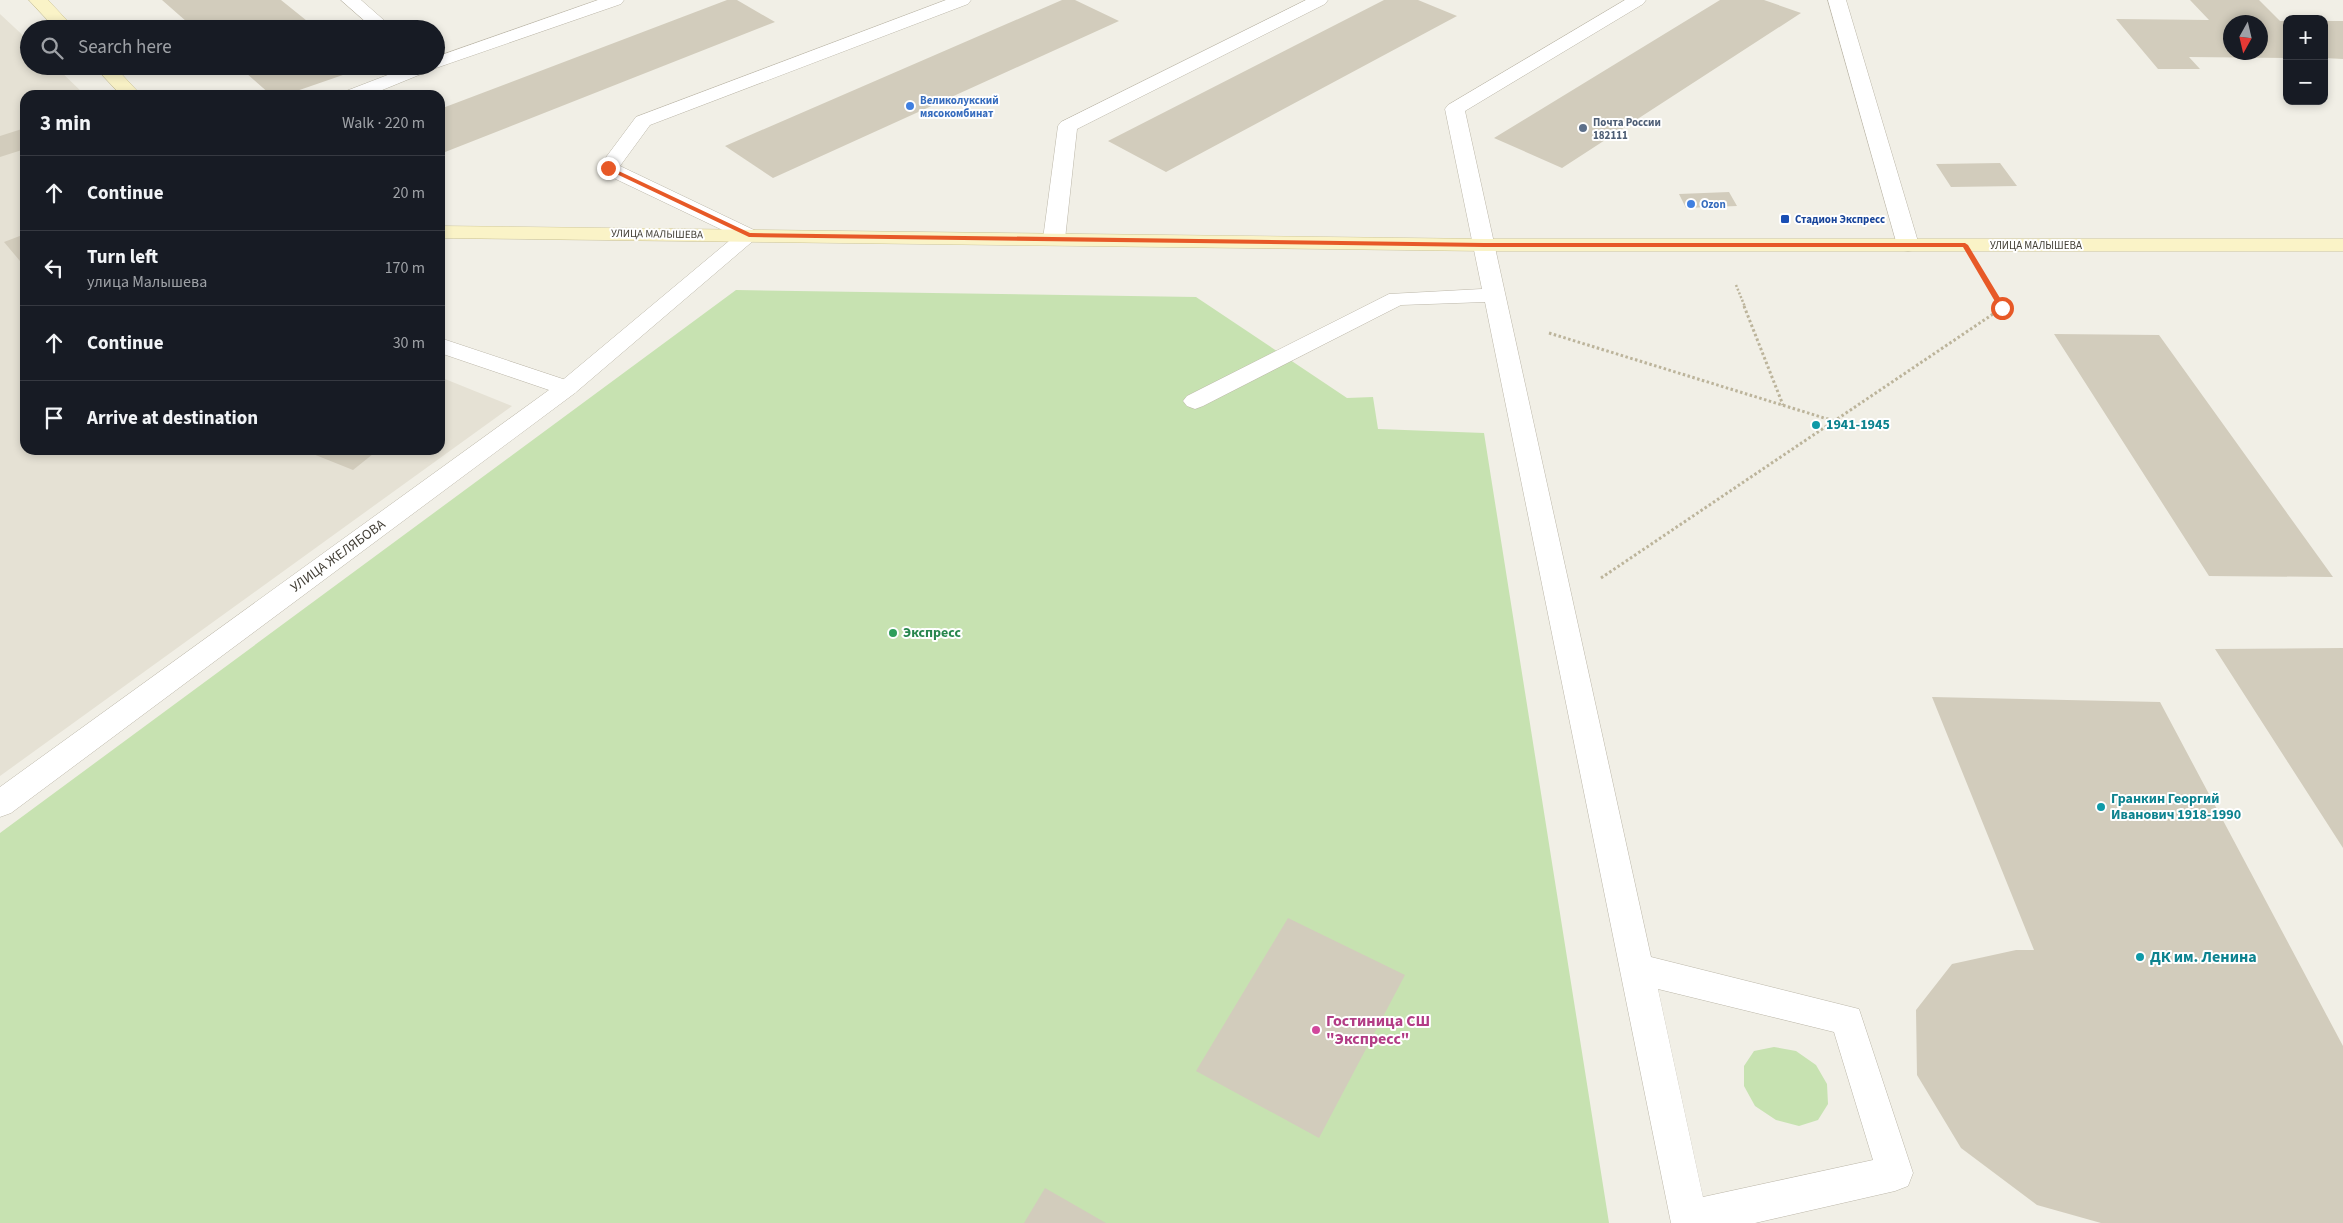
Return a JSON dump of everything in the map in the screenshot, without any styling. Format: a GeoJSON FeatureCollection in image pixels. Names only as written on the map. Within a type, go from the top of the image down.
{"type":"FeatureCollection","features":[{"type":"Feature","properties":{"kind":"street"},"geometry":{"type":"LineString","coordinates":[[38,0],[57,20]]}},
{"type":"Feature","properties":{"kind":"street"},"geometry":{"type":"LineString","coordinates":[[350,0],[374,20]]}},
{"type":"Feature","properties":{"kind":"street"},"geometry":{"type":"LineString","coordinates":[[445,60],[615,0]]}},
{"type":"Feature","properties":{"kind":"street"},"geometry":{"type":"LineString","coordinates":[[749,235],[608,168],[642,121],[962,0]]}},
{"type":"Feature","properties":{"kind":"street"},"geometry":{"type":"LineString","coordinates":[[1054,239],[1068,126],[1319,0]]}},
{"type":"Feature","properties":{"kind":"street"},"geometry":{"type":"LineString","coordinates":[[1637,0],[1455,109],[1690,1221],[1894,1173],[1847,1020],[1638,969]]}},
{"type":"Feature","properties":{"kind":"street"},"geometry":{"type":"LineString","coordinates":[[1837,0],[1908,245]]}},
{"type":"Feature","properties":{"kind":"street"},"geometry":{"type":"LineString","coordinates":[[113,75],[127,90]]}},
{"type":"Feature","properties":{"kind":"street"},"geometry":{"type":"LineString","coordinates":[[366,90],[405,75]]}},
{"type":"Feature","properties":{"kind":"street","name":"УЛИЦА МАЛЫШЕВА"},"geometry":{"type":"LineString","coordinates":[[445,232],[1484,245],[2343,245]]}},
{"type":"Feature","properties":{"kind":"street","name":"УЛИЦА ЖЕЛЯБОВА"},"geometry":{"type":"LineString","coordinates":[[0,804],[567,388],[749,235]]}},
{"type":"Feature","properties":{"kind":"street"},"geometry":{"type":"LineString","coordinates":[[1195,400],[1397,300],[1496,306]]}},
{"type":"Feature","properties":{"kind":"street"},"geometry":{"type":"LineString","coordinates":[[445,347],[567,388]]}},
{"type":"Feature","properties":{"kind":"path"},"geometry":{"type":"LineString","coordinates":[[1560,606],[2002,308],[1965,245]]}},
{"type":"Feature","properties":{"kind":"path"},"geometry":{"type":"LineString","coordinates":[[1736,285],[1784,405]]}},
{"type":"Feature","properties":{"kind":"path"},"geometry":{"type":"LineString","coordinates":[[1496,306],[1835,421]]}},
{"type":"Feature","properties":{"kind":"shaded area"},"geometry":{"type":"Polygon","coordinates":[[[0,14],[20,33],[20,75],[64,75],[80,90],[20,90],[20,455],[444,455],[0,776],[0,14]]]}},
{"type":"Feature","properties":{"kind":"shaded area"},"geometry":{"type":"Polygon","coordinates":[[[445,379],[512,406],[445,454],[445,379]]]}},
{"type":"Feature","properties":{"kind":"green space","name":"Экспресс"},"geometry":{"type":"Polygon","coordinates":[[[736,290],[1196,297],[1347,398],[1373,397],[1378,429],[1484,433],[1609,1223],[0,1223],[0,833],[736,290]]]}},
{"type":"Feature","properties":{"kind":"green space"},"geometry":{"type":"Polygon","coordinates":[[[1774,1047],[1796,1051],[1816,1065],[1827,1084],[1828,1104],[1818,1120],[1799,1126],[1776,1120],[1755,1106],[1744,1086],[1744,1066],[1754,1051],[1774,1047]]]}},
{"type":"Feature","properties":{"kind":"building"},"geometry":{"type":"Polygon","coordinates":[[[162,0],[281,0],[306,20],[185,20],[162,0]]]}},
{"type":"Feature","properties":{"kind":"building"},"geometry":{"type":"Polygon","coordinates":[[[727,0],[737,0],[775,22],[445,152],[445,107],[727,0]]]}},
{"type":"Feature","properties":{"kind":"building"},"geometry":{"type":"Polygon","coordinates":[[[1062,0],[1075,0],[1119,21],[773,178],[725,146],[1062,0]]]}},
{"type":"Feature","properties":{"kind":"building"},"geometry":{"type":"Polygon","coordinates":[[[1384,0],[1418,0],[1457,16],[1166,172],[1108,141],[1384,0]]]}},
{"type":"Feature","properties":{"kind":"building"},"geometry":{"type":"Polygon","coordinates":[[[1720,0],[1764,0],[1801,13],[1562,168],[1494,138],[1720,0]]]}},
{"type":"Feature","properties":{"kind":"building"},"geometry":{"type":"Polygon","coordinates":[[[2190,0],[2259,0],[2280,21],[2283,21],[2283,58],[2268,58],[2268,15],[2223,15],[2223,57],[2189,57],[2200,69],[2158,69],[2116,19],[2209,20],[2190,0]]]}},
{"type":"Feature","properties":{"kind":"building"},"geometry":{"type":"Polygon","coordinates":[[[2328,21],[2343,21],[2343,59],[2328,58],[2328,21]]]}},
{"type":"Feature","properties":{"kind":"building"},"geometry":{"type":"Polygon","coordinates":[[[248,75],[343,75],[299,90],[265,90],[248,75]]]}},
{"type":"Feature","properties":{"kind":"building"},"geometry":{"type":"Polygon","coordinates":[[[20,130],[20,151],[0,157],[0,136],[20,130]]]}},
{"type":"Feature","properties":{"kind":"building"},"geometry":{"type":"Polygon","coordinates":[[[2000,163],[2017,186],[1951,187],[1936,164],[2000,163]]]}},
{"type":"Feature","properties":{"kind":"building"},"geometry":{"type":"Polygon","coordinates":[[[1729,192],[1737,206],[1686,208],[1679,194],[1729,192]]]}},
{"type":"Feature","properties":{"kind":"building"},"geometry":{"type":"Polygon","coordinates":[[[20,236],[20,261],[4,242],[20,236]]]}},
{"type":"Feature","properties":{"kind":"building"},"geometry":{"type":"Polygon","coordinates":[[[2054,334],[2159,335],[2333,577],[2209,576],[2054,334]]]}},
{"type":"Feature","properties":{"kind":"building"},"geometry":{"type":"Polygon","coordinates":[[[316,455],[372,455],[353,470],[316,455]]]}},
{"type":"Feature","properties":{"kind":"building"},"geometry":{"type":"Polygon","coordinates":[[[2343,648],[2343,848],[2215,649],[2343,648]]]}},
{"type":"Feature","properties":{"kind":"building","name":"ДК им. Ленина"},"geometry":{"type":"Polygon","coordinates":[[[1932,697],[2160,702],[2343,1046],[2343,1223],[2101,1223],[2037,1205],[1961,1148],[1917,1075],[1916,1010],[1952,964],[2016,950],[2034,950],[1932,697]]]}},
{"type":"Feature","properties":{"kind":"building"},"geometry":{"type":"Polygon","coordinates":[[[1288,918],[1405,975],[1319,1138],[1196,1071],[1288,918]]]}},
{"type":"Feature","properties":{"kind":"building"},"geometry":{"type":"Polygon","coordinates":[[[1045,1188],[1106,1223],[1024,1223],[1045,1188]]]}},
{"type":"Feature","properties":{"kind":"place","name":"Великолукский мясокомбинат"},"geometry":{"type":"Point","coordinates":[910,106]}},
{"type":"Feature","properties":{"kind":"place","name":"Почта России 182111"},"geometry":{"type":"Point","coordinates":[1583,128]}},
{"type":"Feature","properties":{"kind":"place","name":"Ozon"},"geometry":{"type":"Point","coordinates":[1691,204]}},
{"type":"Feature","properties":{"kind":"place","name":"Стадион Экспресс"},"geometry":{"type":"Point","coordinates":[1785,219]}},
{"type":"Feature","properties":{"kind":"place","name":"1941-1945"},"geometry":{"type":"Point","coordinates":[1816,425]}},
{"type":"Feature","properties":{"kind":"place","name":"Экспресс"},"geometry":{"type":"Point","coordinates":[893,633]}},
{"type":"Feature","properties":{"kind":"place","name":"Гранкин Георгий Иванович 1918-1990"},"geometry":{"type":"Point","coordinates":[2101,807]}},
{"type":"Feature","properties":{"kind":"place","name":"ДК им. Ленина"},"geometry":{"type":"Point","coordinates":[2140,957]}},
{"type":"Feature","properties":{"kind":"place","name":"Гостиница СШ \"Экспресс\""},"geometry":{"type":"Point","coordinates":[1316,1030]}},
{"type":"Feature","properties":{"kind":"route"},"geometry":{"type":"LineString","coordinates":[[608,168],[749,235],[1484,245],[1965,245],[2002,308]]}}]}
